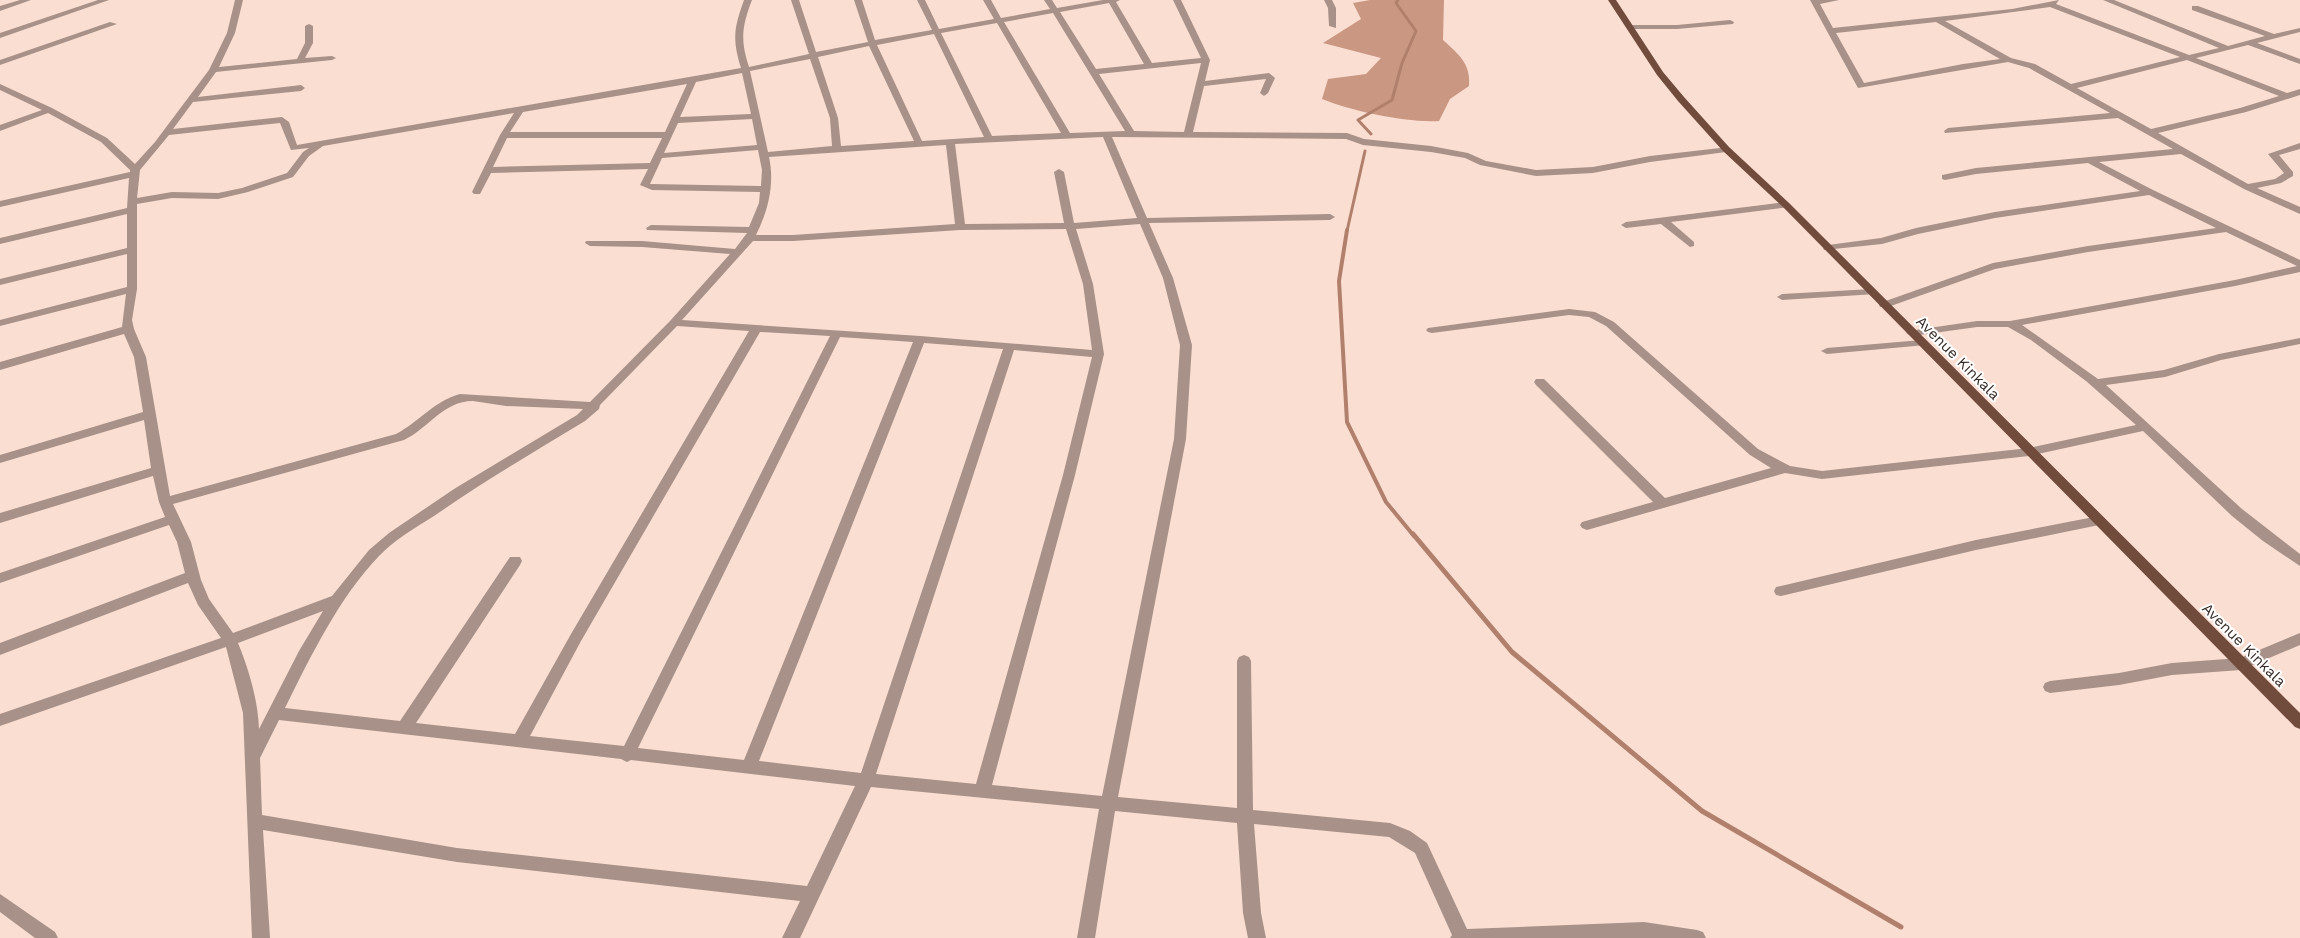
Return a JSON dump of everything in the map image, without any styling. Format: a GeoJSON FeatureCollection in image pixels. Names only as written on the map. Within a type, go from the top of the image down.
{"type":"FeatureCollection","features":[{"type":"Feature","properties":{"kind":"main road","name":"Avenue Kinkala"},"geometry":{"type":"LineString","coordinates":[[1612,0],[1660,73],[1726,149],[1786,205],[2300,723]]}},
{"type":"Feature","properties":{"kind":"street"},"geometry":{"type":"LineString","coordinates":[[0,9],[27,0]]}},
{"type":"Feature","properties":{"kind":"street"},"geometry":{"type":"LineString","coordinates":[[0,36],[105,0]]}},
{"type":"Feature","properties":{"kind":"street"},"geometry":{"type":"LineString","coordinates":[[0,204],[134,171],[166,133],[213,70],[228,43],[239,0]]}},
{"type":"Feature","properties":{"kind":"street"},"geometry":{"type":"LineString","coordinates":[[252,758],[304,655],[336,600],[374,553],[394,536],[459,492],[563,430],[595,406],[739,252],[752,234],[764,203],[767,189],[764,151],[746,71],[739,49],[739,24],[748,0]]}},
{"type":"Feature","properties":{"kind":"street"},"geometry":{"type":"LineString","coordinates":[[796,0],[834,118],[837,149]]}},
{"type":"Feature","properties":{"kind":"street"},"geometry":{"type":"LineString","coordinates":[[858,0],[872,43],[920,145]]}},
{"type":"Feature","properties":{"kind":"street"},"geometry":{"type":"LineString","coordinates":[[920,0],[989,139]]}},
{"type":"Feature","properties":{"kind":"street"},"geometry":{"type":"LineString","coordinates":[[988,0],[1067,136]]}},
{"type":"Feature","properties":{"kind":"street"},"geometry":{"type":"LineString","coordinates":[[1048,0],[1131,134]]}},
{"type":"Feature","properties":{"kind":"street"},"geometry":{"type":"LineString","coordinates":[[1111,0],[1149,65]]}},
{"type":"Feature","properties":{"kind":"street"},"geometry":{"type":"LineString","coordinates":[[166,133],[282,120],[285,122],[294,148],[746,71],[872,43],[998,19],[1116,0]]}},
{"type":"Feature","properties":{"kind":"street"},"geometry":{"type":"LineString","coordinates":[[1176,0],[1192,28],[1206,60],[1188,133]]}},
{"type":"Feature","properties":{"kind":"street"},"geometry":{"type":"LineString","coordinates":[[1328,0],[1332,8],[1333,26]]}},
{"type":"Feature","properties":{"kind":"street"},"geometry":{"type":"LineString","coordinates":[[1835,0],[1814,1],[1861,86],[1963,66],[2008,60]]}},
{"type":"Feature","properties":{"kind":"street"},"geometry":{"type":"LineString","coordinates":[[2106,0],[2225,47]]}},
{"type":"Feature","properties":{"kind":"street"},"geometry":{"type":"LineString","coordinates":[[1831,31],[2054,3],[2287,96]]}},
{"type":"Feature","properties":{"kind":"street"},"geometry":{"type":"LineString","coordinates":[[2195,8],[2271,36]]}},
{"type":"Feature","properties":{"kind":"street"},"geometry":{"type":"LineString","coordinates":[[1937,19],[2008,60],[2032,66],[2247,187],[2300,211]]}},
{"type":"Feature","properties":{"kind":"street"},"geometry":{"type":"LineString","coordinates":[[1631,27],[1677,27],[1730,22]]}},
{"type":"Feature","properties":{"kind":"street"},"geometry":{"type":"LineString","coordinates":[[0,63],[113,24]]}},
{"type":"Feature","properties":{"kind":"street"},"geometry":{"type":"LineString","coordinates":[[300,61],[309,43],[309,26]]}},
{"type":"Feature","properties":{"kind":"street"},"geometry":{"type":"LineString","coordinates":[[2071,88],[2225,47],[2300,30]]}},
{"type":"Feature","properties":{"kind":"street"},"geometry":{"type":"LineString","coordinates":[[2246,42],[2300,62]]}},
{"type":"Feature","properties":{"kind":"street"},"geometry":{"type":"LineString","coordinates":[[213,70],[332,58]]}},
{"type":"Feature","properties":{"kind":"street"},"geometry":{"type":"LineString","coordinates":[[1094,72],[1206,60]]}},
{"type":"Feature","properties":{"kind":"street"},"geometry":{"type":"LineString","coordinates":[[1199,84],[1269,76],[1271,78],[1264,93]]}},
{"type":"Feature","properties":{"kind":"street"},"geometry":{"type":"LineString","coordinates":[[693,80],[645,185],[652,187],[767,189]]}},
{"type":"Feature","properties":{"kind":"street"},"geometry":{"type":"LineString","coordinates":[[190,100],[301,88]]}},
{"type":"Feature","properties":{"kind":"street"},"geometry":{"type":"LineString","coordinates":[[3,91],[49,110],[104,140],[134,171],[132,289],[128,308],[128,329],[140,356],[165,502],[184,542],[193,576],[203,601],[230,640],[238,661],[251,713],[261,938]]}},
{"type":"Feature","properties":{"kind":"street"},"geometry":{"type":"LineString","coordinates":[[2151,132],[2243,110],[2300,92]]}},
{"type":"Feature","properties":{"kind":"street"},"geometry":{"type":"LineString","coordinates":[[0,128],[49,110]]}},
{"type":"Feature","properties":{"kind":"street"},"geometry":{"type":"LineString","coordinates":[[477,192],[504,135],[520,110]]}},
{"type":"Feature","properties":{"kind":"street"},"geometry":{"type":"LineString","coordinates":[[1948,131],[2120,114]]}},
{"type":"Feature","properties":{"kind":"street"},"geometry":{"type":"LineString","coordinates":[[676,120],[756,116]]}},
{"type":"Feature","properties":{"kind":"street"},"geometry":{"type":"LineString","coordinates":[[658,156],[920,145],[989,139],[1106,134],[1188,133],[1347,136],[1363,142],[1432,149],[1468,156],[1492,165],[1536,173],[1593,170],[1650,159],[1726,149]]}},
{"type":"Feature","properties":{"kind":"street"},"geometry":{"type":"LineString","coordinates":[[1086,938],[1108,804],[1180,439],[1186,344],[1168,278],[1106,134]]}},
{"type":"Feature","properties":{"kind":"street"},"geometry":{"type":"LineString","coordinates":[[504,135],[668,135]]}},
{"type":"Feature","properties":{"kind":"street"},"geometry":{"type":"LineString","coordinates":[[0,241],[180,195],[218,196],[245,190],[290,175],[311,150],[338,141]]}},
{"type":"Feature","properties":{"kind":"street"},"geometry":{"type":"LineString","coordinates":[[950,143],[960,227]]}},
{"type":"Feature","properties":{"kind":"street"},"geometry":{"type":"LineString","coordinates":[[2247,187],[2278,181],[2290,174],[2273,157],[2273,154],[2300,146]]}},
{"type":"Feature","properties":{"kind":"street"},"geometry":{"type":"LineString","coordinates":[[1945,176],[2181,150]]}},
{"type":"Feature","properties":{"kind":"street"},"geometry":{"type":"LineString","coordinates":[[2089,160],[2150,192],[2300,264]]}},
{"type":"Feature","properties":{"kind":"street"},"geometry":{"type":"LineString","coordinates":[[486,170],[653,166]]}},
{"type":"Feature","properties":{"kind":"street"},"geometry":{"type":"LineString","coordinates":[[982,792],[1069,475],[1098,354],[1088,284],[1070,226],[1059,172]]}},
{"type":"Feature","properties":{"kind":"street"},"geometry":{"type":"LineString","coordinates":[[1828,248],[1882,241],[1916,231],[1995,215],[2150,192]]}},
{"type":"Feature","properties":{"kind":"street"},"geometry":{"type":"LineString","coordinates":[[1626,225],[1786,205]]}},
{"type":"Feature","properties":{"kind":"street"},"geometry":{"type":"LineString","coordinates":[[651,228],[793,238],[960,227],[1070,226],[1145,221],[1330,217]]}},
{"type":"Feature","properties":{"kind":"street"},"geometry":{"type":"LineString","coordinates":[[1664,221],[1690,244]]}},
{"type":"Feature","properties":{"kind":"street"},"geometry":{"type":"LineString","coordinates":[[1884,305],[1993,266],[2228,229]]}},
{"type":"Feature","properties":{"kind":"street"},"geometry":{"type":"LineString","coordinates":[[590,243],[642,244],[739,252]]}},
{"type":"Feature","properties":{"kind":"street"},"geometry":{"type":"LineString","coordinates":[[0,282],[132,250]]}},
{"type":"Feature","properties":{"kind":"street"},"geometry":{"type":"LineString","coordinates":[[1912,333],[1983,324],[2010,324],[2226,285],[2300,269]]}},
{"type":"Feature","properties":{"kind":"street"},"geometry":{"type":"LineString","coordinates":[[0,323],[132,289]]}},
{"type":"Feature","properties":{"kind":"street"},"geometry":{"type":"LineString","coordinates":[[1782,297],[1872,292]]}},
{"type":"Feature","properties":{"kind":"street"},"geometry":{"type":"LineString","coordinates":[[1432,330],[1569,312],[1591,314],[1610,324],[1754,452],[1782,469],[1798,473],[1822,475],[2029,452],[2145,427]]}},
{"type":"Feature","properties":{"kind":"street"},"geometry":{"type":"LineString","coordinates":[[674,323],[920,339],[1098,354]]}},
{"type":"Feature","properties":{"kind":"street"},"geometry":{"type":"LineString","coordinates":[[2010,324],[2054,351],[2096,383],[2236,512],[2300,561]]}},
{"type":"Feature","properties":{"kind":"street"},"geometry":{"type":"LineString","coordinates":[[519,742],[559,664],[676,469],[756,328]]}},
{"type":"Feature","properties":{"kind":"street"},"geometry":{"type":"LineString","coordinates":[[0,366],[128,329]]}},
{"type":"Feature","properties":{"kind":"street"},"geometry":{"type":"LineString","coordinates":[[628,755],[837,333]]}},
{"type":"Feature","properties":{"kind":"street"},"geometry":{"type":"LineString","coordinates":[[749,767],[920,339]]}},
{"type":"Feature","properties":{"kind":"street"},"geometry":{"type":"LineString","coordinates":[[2096,383],[2165,373],[2219,357],[2300,341]]}},
{"type":"Feature","properties":{"kind":"street"},"geometry":{"type":"LineString","coordinates":[[1827,351],[1922,343]]}},
{"type":"Feature","properties":{"kind":"street"},"geometry":{"type":"LineString","coordinates":[[791,938],[866,780],[1009,348]]}},
{"type":"Feature","properties":{"kind":"street"},"geometry":{"type":"LineString","coordinates":[[1540,382],[1664,504]]}},
{"type":"Feature","properties":{"kind":"street"},"geometry":{"type":"LineString","coordinates":[[165,502],[400,437],[416,429],[438,407],[464,397],[476,397],[503,402],[595,406]]}},
{"type":"Feature","properties":{"kind":"street"},"geometry":{"type":"LineString","coordinates":[[0,459],[150,414]]}},
{"type":"Feature","properties":{"kind":"street"},"geometry":{"type":"LineString","coordinates":[[1587,525],[1782,469]]}},
{"type":"Feature","properties":{"kind":"street"},"geometry":{"type":"LineString","coordinates":[[0,518],[158,470]]}},
{"type":"Feature","properties":{"kind":"street"},"geometry":{"type":"LineString","coordinates":[[0,578],[173,519]]}},
{"type":"Feature","properties":{"kind":"street"},"geometry":{"type":"LineString","coordinates":[[1781,591],[1976,545],[2099,521]]}},
{"type":"Feature","properties":{"kind":"street"},"geometry":{"type":"LineString","coordinates":[[404,728],[515,561]]}},
{"type":"Feature","properties":{"kind":"street"},"geometry":{"type":"LineString","coordinates":[[0,649],[193,576]]}},
{"type":"Feature","properties":{"kind":"street"},"geometry":{"type":"LineString","coordinates":[[0,720],[230,640],[336,600]]}},
{"type":"Feature","properties":{"kind":"street"},"geometry":{"type":"LineString","coordinates":[[2050,687],[2119,679],[2172,669],[2242,664],[2300,639]]}},
{"type":"Feature","properties":{"kind":"street"},"geometry":{"type":"LineString","coordinates":[[1244,660],[1245,817],[1252,913],[1258,938]]}},
{"type":"Feature","properties":{"kind":"street"},"geometry":{"type":"LineString","coordinates":[[274,713],[628,755],[866,780],[1390,830],[1404,836],[1421,848],[1461,938],[1644,930],[1697,938]]}},
{"type":"Feature","properties":{"kind":"street"},"geometry":{"type":"LineString","coordinates":[[255,821],[457,855],[811,894]]}},
{"type":"Feature","properties":{"kind":"street"},"geometry":{"type":"LineString","coordinates":[[0,902],[49,938]]}},
{"type":"Feature","properties":{"kind":"shaded area"},"geometry":{"type":"Polygon","coordinates":[[[1370,0],[1444,0],[1443,40],[1466,65],[1469,86],[1450,99],[1439,121],[1411,120],[1379,115],[1348,108],[1322,99],[1328,79],[1366,74],[1381,58],[1323,43],[1361,19],[1353,3],[1370,0]]]}},
{"type":"Feature","properties":{"kind":"waterway"},"geometry":{"type":"LineString","coordinates":[[1371,134],[1358,120],[1392,100],[1402,63],[1416,31],[1396,3],[1398,0]]}},
{"type":"Feature","properties":{"kind":"waterway"},"geometry":{"type":"LineString","coordinates":[[1347,231],[1365,151]]}},
{"type":"Feature","properties":{"kind":"waterway"},"geometry":{"type":"LineString","coordinates":[[1347,230],[1339,281],[1347,422],[1386,502],[1414,536]]}},
{"type":"Feature","properties":{"kind":"waterway"},"geometry":{"type":"LineString","coordinates":[[1413,534],[1512,652],[1702,811],[1901,927]]}}]}
